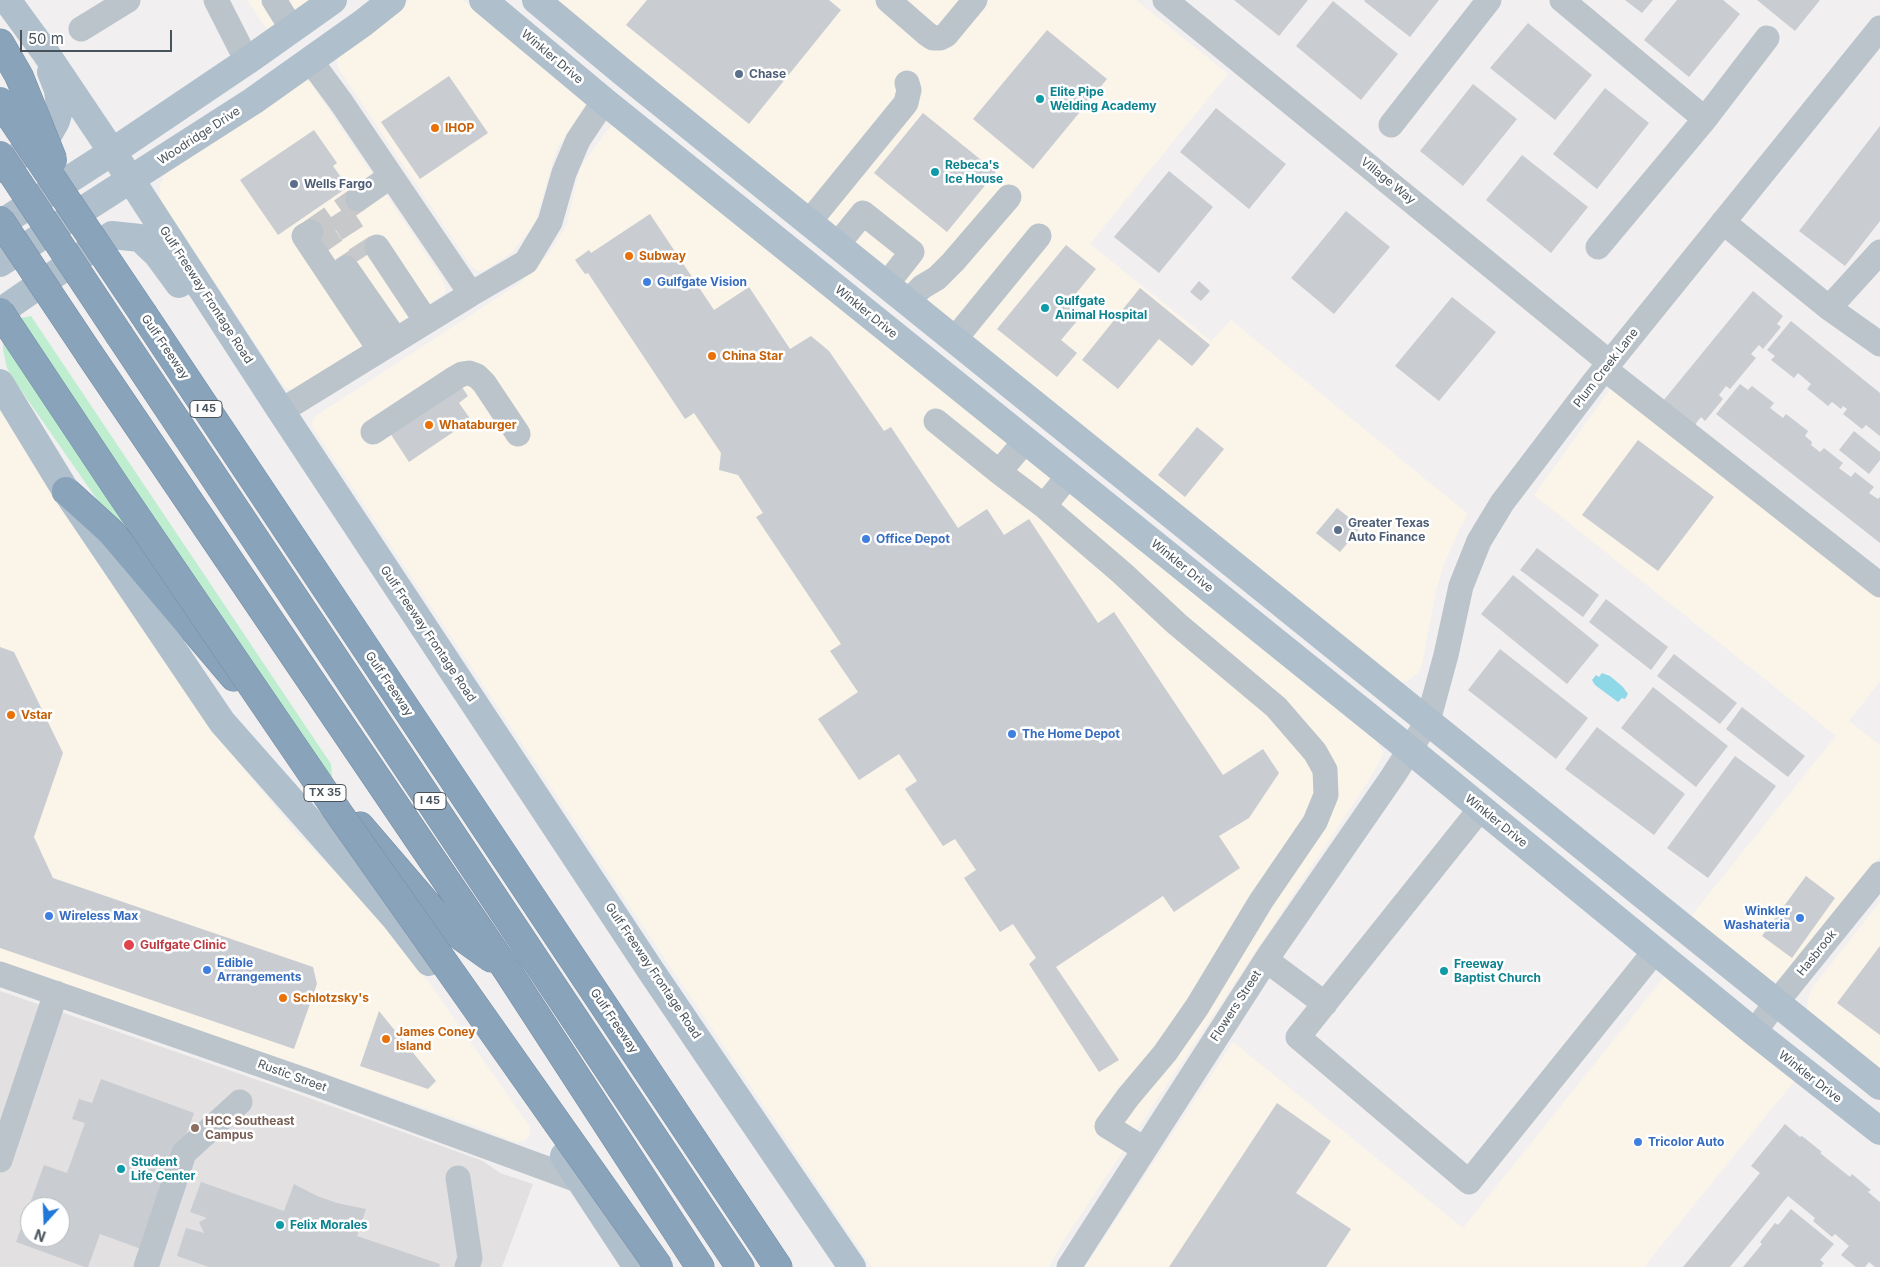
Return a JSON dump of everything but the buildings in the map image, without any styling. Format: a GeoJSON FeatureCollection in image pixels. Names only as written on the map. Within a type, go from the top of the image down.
{"type":"FeatureCollection","features":[{"type":"Feature","properties":{"kind":"highway"},"geometry":{"type":"LineString","coordinates":[[0,44],[20,76],[74,210]]}},
{"type":"Feature","properties":{"kind":"highway","name":"Gulf Freeway"},"geometry":{"type":"LineString","coordinates":[[0,101],[778,1267]]}},
{"type":"Feature","properties":{"kind":"highway","name":"I 45"},"geometry":{"type":"LineString","coordinates":[[0,155],[740,1267]]}},
{"type":"Feature","properties":{"kind":"highway","name":"I 45"},"geometry":{"type":"LineString","coordinates":[[0,220],[507,970],[700,1267]]}},
{"type":"Feature","properties":{"kind":"highway","name":"TX 35"},"geometry":{"type":"LineString","coordinates":[[0,312],[123,497],[340,815],[659,1267]]}},
{"type":"Feature","properties":{"kind":"highway"},"geometry":{"type":"LineString","coordinates":[[66,491],[111,532],[445,925],[507,970]]}},
{"type":"Feature","properties":{"kind":"main road","name":"Gulf Freeway Frontage Road"},"geometry":{"type":"LineString","coordinates":[[7,0],[131,180],[278,408],[651,971],[852,1267]]}},
{"type":"Feature","properties":{"kind":"main road"},"geometry":{"type":"LineString","coordinates":[[0,224],[112,152],[247,61],[333,0]]}},
{"type":"Feature","properties":{"kind":"main road","name":"Woodridge Drive"},"geometry":{"type":"LineString","coordinates":[[0,263],[253,101],[362,24],[392,0]]}},
{"type":"Feature","properties":{"kind":"main road","name":"Winkler Drive"},"geometry":{"type":"LineString","coordinates":[[483,0],[604,101],[1070,475],[1754,1032],[1880,1132]]}},
{"type":"Feature","properties":{"kind":"main road"},"geometry":{"type":"LineString","coordinates":[[536,0],[897,294],[1880,1086]]}},
{"type":"Feature","properties":{"kind":"main road"},"geometry":{"type":"LineString","coordinates":[[0,169],[48,135],[56,121],[60,107],[58,90],[44,52]]}},
{"type":"Feature","properties":{"kind":"main road"},"geometry":{"type":"LineString","coordinates":[[604,101],[625,74]]}},
{"type":"Feature","properties":{"kind":"main road"},"geometry":{"type":"LineString","coordinates":[[670,154],[692,128]]}},
{"type":"Feature","properties":{"kind":"main road"},"geometry":{"type":"LineString","coordinates":[[714,189],[759,202],[786,223],[798,227],[809,222]]}},
{"type":"Feature","properties":{"kind":"main road"},"geometry":{"type":"LineString","coordinates":[[0,322],[10,305],[112,235],[140,238],[157,254],[259,394],[278,408]]}},
{"type":"Feature","properties":{"kind":"main road"},"geometry":{"type":"LineString","coordinates":[[909,347],[932,321]]}},
{"type":"Feature","properties":{"kind":"main road"},"geometry":{"type":"LineString","coordinates":[[0,360],[1,366],[20,399],[20,415]]}},
{"type":"Feature","properties":{"kind":"main road"},"geometry":{"type":"LineString","coordinates":[[0,383],[66,491],[222,722],[395,918],[466,1010],[510,1078],[583,1182],[637,1267]]}},
{"type":"Feature","properties":{"kind":"main road"},"geometry":{"type":"LineString","coordinates":[[1116,514],[1138,488]]}},
{"type":"Feature","properties":{"kind":"street"},"geometry":{"type":"LineString","coordinates":[[81,29],[128,0]]}},
{"type":"Feature","properties":{"kind":"street"},"geometry":{"type":"LineString","coordinates":[[216,0],[247,61]]}},
{"type":"Feature","properties":{"kind":"street"},"geometry":{"type":"LineString","coordinates":[[274,0],[292,29]]}},
{"type":"Feature","properties":{"kind":"street"},"geometry":{"type":"LineString","coordinates":[[888,0],[927,34],[933,38],[940,38],[946,35],[975,0]]}},
{"type":"Feature","properties":{"kind":"street","name":"Village Way"},"geometry":{"type":"LineString","coordinates":[[1165,0],[1608,366],[1880,585]]}},
{"type":"Feature","properties":{"kind":"street"},"geometry":{"type":"LineString","coordinates":[[1391,125],[1489,0]]}},
{"type":"Feature","properties":{"kind":"street"},"geometry":{"type":"LineString","coordinates":[[1562,0],[1705,119]]}},
{"type":"Feature","properties":{"kind":"street","name":"Plum Creek Lane"},"geometry":{"type":"LineString","coordinates":[[1410,750],[1428,721],[1446,655],[1461,586],[1479,541],[1502,503],[1608,366],[1880,28]]}},
{"type":"Feature","properties":{"kind":"street"},"geometry":{"type":"LineString","coordinates":[[1598,247],[1705,119],[1767,38]]}},
{"type":"Feature","properties":{"kind":"street"},"geometry":{"type":"LineString","coordinates":[[310,60],[470,294]]}},
{"type":"Feature","properties":{"kind":"street"},"geometry":{"type":"LineString","coordinates":[[809,222],[906,103],[908,96],[907,83]]}},
{"type":"Feature","properties":{"kind":"street"},"geometry":{"type":"LineString","coordinates":[[278,408],[526,262],[550,222],[564,173],[578,140],[604,101]]}},
{"type":"Feature","properties":{"kind":"street"},"geometry":{"type":"LineString","coordinates":[[358,198],[391,176]]}},
{"type":"Feature","properties":{"kind":"street"},"geometry":{"type":"LineString","coordinates":[[897,294],[922,287],[936,278],[953,262],[1009,196]]}},
{"type":"Feature","properties":{"kind":"street"},"geometry":{"type":"LineString","coordinates":[[837,245],[863,213],[912,252],[897,294]]}},
{"type":"Feature","properties":{"kind":"street"},"geometry":{"type":"LineString","coordinates":[[1724,222],[1829,308],[1880,344]]}},
{"type":"Feature","properties":{"kind":"street"},"geometry":{"type":"LineString","coordinates":[[310,232],[304,236],[404,335]]}},
{"type":"Feature","properties":{"kind":"street"},"geometry":{"type":"LineString","coordinates":[[954,340],[1039,236]]}},
{"type":"Feature","properties":{"kind":"street"},"geometry":{"type":"LineString","coordinates":[[1829,308],[1880,252]]}},
{"type":"Feature","properties":{"kind":"street"},"geometry":{"type":"LineString","coordinates":[[404,335],[361,258],[404,335]]}},
{"type":"Feature","properties":{"kind":"street"},"geometry":{"type":"LineString","coordinates":[[373,432],[455,378],[469,373],[477,376],[484,383],[518,434]]}},
{"type":"Feature","properties":{"kind":"street"},"geometry":{"type":"LineString","coordinates":[[936,421],[1044,506],[1122,573],[1177,624],[1276,707],[1315,752],[1325,770],[1326,795],[1315,822],[1261,901],[1197,1007],[1165,1053],[1128,1097],[1107,1126],[1144,1149]]}},
{"type":"Feature","properties":{"kind":"street"},"geometry":{"type":"LineString","coordinates":[[999,472],[1026,440]]}},
{"type":"Feature","properties":{"kind":"street"},"geometry":{"type":"LineString","coordinates":[[1044,506],[1070,475]]}},
{"type":"Feature","properties":{"kind":"street","name":"Flowers Street"},"geometry":{"type":"LineString","coordinates":[[1069,1267],[1266,960],[1410,750]]}},
{"type":"Feature","properties":{"kind":"street"},"geometry":{"type":"LineString","coordinates":[[1481,808],[1298,1037],[1469,1182],[1655,951]]}},
{"type":"Feature","properties":{"kind":"street"},"geometry":{"type":"LineString","coordinates":[[1315,822],[1346,843]]}},
{"type":"Feature","properties":{"kind":"street","name":"Hasbrook"},"geometry":{"type":"LineString","coordinates":[[1754,1032],[1880,874]]}},
{"type":"Feature","properties":{"kind":"street"},"geometry":{"type":"LineString","coordinates":[[1266,960],[1325,1004]]}},
{"type":"Feature","properties":{"kind":"street","name":"Rustic Street"},"geometry":{"type":"LineString","coordinates":[[0,974],[316,1084],[583,1182]]}},
{"type":"Feature","properties":{"kind":"street"},"geometry":{"type":"LineString","coordinates":[[0,1160],[56,994]]}},
{"type":"Feature","properties":{"kind":"street"},"geometry":{"type":"LineString","coordinates":[[146,1267],[184,1153],[240,1102]]}},
{"type":"Feature","properties":{"kind":"street"},"geometry":{"type":"LineString","coordinates":[[458,1178],[470,1258],[467,1267]]}},
{"type":"Feature","properties":{"kind":"shaded area"},"geometry":{"type":"Polygon","coordinates":[[[247,0],[313,0],[268,31],[247,0]]]}},
{"type":"Feature","properties":{"kind":"shaded area"},"geometry":{"type":"Polygon","coordinates":[[[409,0],[463,0],[584,97],[587,103],[556,150],[535,224],[510,254],[485,270],[478,271],[471,266],[338,68],[337,60],[340,55],[377,28],[409,0]]]}},
{"type":"Feature","properties":{"kind":"shaded area"},"geometry":{"type":"Polygon","coordinates":[[[552,0],[1136,0],[1228,74],[1090,244],[1211,341],[1231,320],[1468,514],[1443,567],[1436,591],[1422,665],[1418,673],[1407,681],[1400,682],[552,0]]]}},
{"type":"Feature","properties":{"kind":"shaded area"},"geometry":{"type":"Polygon","coordinates":[[[304,80],[310,82],[442,278],[446,290],[444,294],[294,390],[288,389],[283,385],[165,207],[160,197],[160,187],[163,177],[170,169],[304,80]]]}},
{"type":"Feature","properties":{"kind":"shaded area"},"geometry":{"type":"Polygon","coordinates":[[[615,124],[1377,742],[1383,752],[1367,783],[1064,1240],[1049,1267],[872,1267],[632,910],[313,428],[314,417],[520,283],[550,253],[567,224],[580,168],[609,128],[615,124]]]}},
{"type":"Feature","properties":{"kind":"shaded area"},"geometry":{"type":"Polygon","coordinates":[[[1615,383],[1880,597],[1880,681],[1849,721],[1880,745],[1880,856],[1784,976],[1777,981],[1766,980],[1688,920],[1836,736],[1534,495],[1615,383]]]}},
{"type":"Feature","properties":{"kind":"shaded area"},"geometry":{"type":"Polygon","coordinates":[[[0,408],[227,749],[297,833],[363,901],[421,971],[530,1127],[530,1134],[525,1140],[517,1142],[510,1140],[467,1123],[0,962],[0,408]]]}},
{"type":"Feature","properties":{"kind":"shaded area"},"geometry":{"type":"Polygon","coordinates":[[[1880,902],[1880,1072],[1810,1016],[1807,1008],[1812,988],[1880,902]]]}},
{"type":"Feature","properties":{"kind":"shaded area","name":"Tricolor Auto"},"geometry":{"type":"Polygon","coordinates":[[[1664,977],[1795,1080],[1644,1267],[1085,1267],[1233,1042],[1463,1228],[1664,977]]]}},
{"type":"Feature","properties":{"kind":"shaded area","name":"HCC Southeast Campus"},"geometry":{"type":"Polygon","coordinates":[[[0,991],[298,1094],[483,1161],[500,1173],[533,1184],[502,1267],[0,1267],[0,991]]]}},
{"type":"Feature","properties":{"kind":"green space"},"geometry":{"type":"Polygon","coordinates":[[[31,316],[331,764],[332,778],[133,548],[14,380],[7,368],[3,350],[3,338],[11,320],[31,316]]]}},
{"type":"Feature","properties":{"kind":"water"},"geometry":{"type":"Polygon","coordinates":[[[1602,673],[1610,676],[1623,687],[1628,694],[1625,699],[1622,698],[1618,702],[1595,685],[1592,680],[1596,675],[1599,677],[1602,673]]]}},
{"type":"Feature","properties":{"kind":"tunnel"},"geometry":{"type":"LineString","coordinates":[[311,232],[358,199]]}},
{"type":"Feature","properties":{"kind":"tunnel"},"geometry":{"type":"LineString","coordinates":[[339,212],[367,255]]}},
{"type":"Feature","properties":{"kind":"tunnel"},"geometry":{"type":"LineString","coordinates":[[318,227],[346,268]]}},
{"type":"Feature","properties":{"kind":"place","name":"Chase"},"geometry":{"type":"Point","coordinates":[739,74]}},
{"type":"Feature","properties":{"kind":"place","name":"Elite Pipe Welding Academy"},"geometry":{"type":"Point","coordinates":[1040,99]}},
{"type":"Feature","properties":{"kind":"place","name":"IHOP"},"geometry":{"type":"Point","coordinates":[435,128]}},
{"type":"Feature","properties":{"kind":"place","name":"Rebeca's Ice House"},"geometry":{"type":"Point","coordinates":[935,172]}},
{"type":"Feature","properties":{"kind":"place","name":"Wells Fargo"},"geometry":{"type":"Point","coordinates":[294,184]}},
{"type":"Feature","properties":{"kind":"place","name":"Subway"},"geometry":{"type":"Point","coordinates":[629,256]}},
{"type":"Feature","properties":{"kind":"place","name":"Gulfgate Vision"},"geometry":{"type":"Point","coordinates":[647,282]}},
{"type":"Feature","properties":{"kind":"place","name":"Gulfgate Animal Hospital"},"geometry":{"type":"Point","coordinates":[1045,308]}},
{"type":"Feature","properties":{"kind":"place","name":"China Star"},"geometry":{"type":"Point","coordinates":[712,356]}},
{"type":"Feature","properties":{"kind":"place","name":"Whataburger"},"geometry":{"type":"Point","coordinates":[429,425]}},
{"type":"Feature","properties":{"kind":"place","name":"Greater Texas Auto Finance"},"geometry":{"type":"Point","coordinates":[1338,530]}},
{"type":"Feature","properties":{"kind":"place","name":"Office Depot"},"geometry":{"type":"Point","coordinates":[866,539]}},
{"type":"Feature","properties":{"kind":"place","name":"Vstar"},"geometry":{"type":"Point","coordinates":[11,715]}},
{"type":"Feature","properties":{"kind":"place","name":"The Home Depot"},"geometry":{"type":"Point","coordinates":[1012,734]}},
{"type":"Feature","properties":{"kind":"place","name":"Wireless Max"},"geometry":{"type":"Point","coordinates":[49,916]}},
{"type":"Feature","properties":{"kind":"place","name":"Winkler Washateria"},"geometry":{"type":"Point","coordinates":[1800,918]}},
{"type":"Feature","properties":{"kind":"place","name":"Gulfgate Clinic"},"geometry":{"type":"Point","coordinates":[129,945]}},
{"type":"Feature","properties":{"kind":"place","name":"Edible Arrangements"},"geometry":{"type":"Point","coordinates":[207,970]}},
{"type":"Feature","properties":{"kind":"place","name":"Freeway Baptist Church"},"geometry":{"type":"Point","coordinates":[1444,971]}},
{"type":"Feature","properties":{"kind":"place","name":"Schlotzsky's"},"geometry":{"type":"Point","coordinates":[283,998]}},
{"type":"Feature","properties":{"kind":"place","name":"James Coney Island"},"geometry":{"type":"Point","coordinates":[386,1039]}},
{"type":"Feature","properties":{"kind":"place","name":"HCC Southeast Campus"},"geometry":{"type":"Point","coordinates":[195,1128]}},
{"type":"Feature","properties":{"kind":"place","name":"Tricolor Auto"},"geometry":{"type":"Point","coordinates":[1638,1142]}},
{"type":"Feature","properties":{"kind":"place","name":"Student Life Center"},"geometry":{"type":"Point","coordinates":[121,1169]}},
{"type":"Feature","properties":{"kind":"place","name":"Felix Morales"},"geometry":{"type":"Point","coordinates":[280,1225]}}]}
